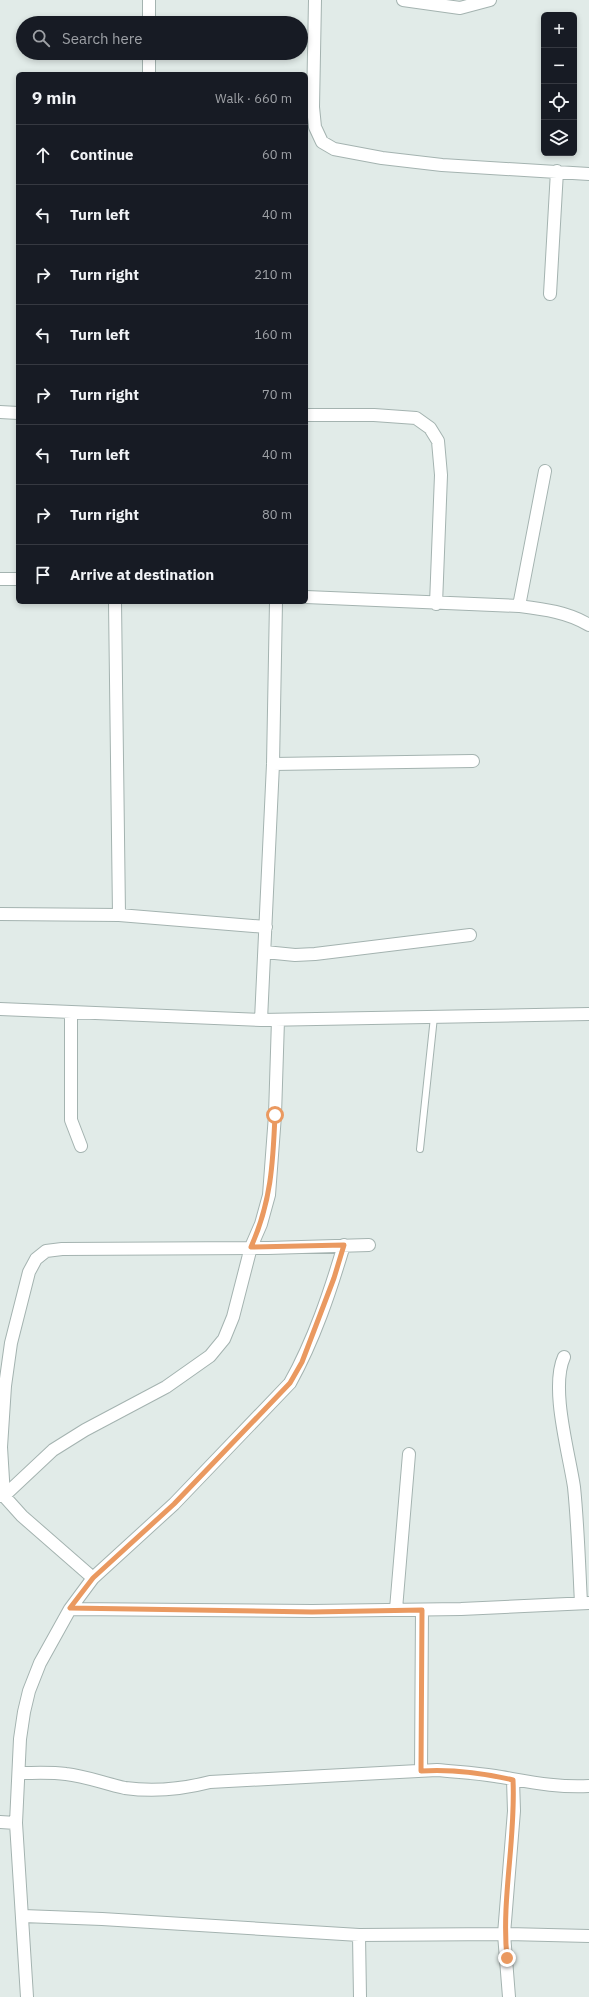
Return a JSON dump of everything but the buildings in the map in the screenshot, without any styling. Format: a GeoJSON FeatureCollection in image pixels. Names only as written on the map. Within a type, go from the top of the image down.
{"type":"FeatureCollection","features":[{"type":"Feature","properties":{"kind":"street"},"geometry":{"type":"LineString","coordinates":[[149,0],[149,16]]}},
{"type":"Feature","properties":{"kind":"street"},"geometry":{"type":"LineString","coordinates":[[315,0],[313,107],[315,127],[322,142],[334,149],[382,158],[442,165],[589,174]]}},
{"type":"Feature","properties":{"kind":"street"},"geometry":{"type":"LineString","coordinates":[[403,0],[460,8],[490,0]]}},
{"type":"Feature","properties":{"kind":"street"},"geometry":{"type":"LineString","coordinates":[[149,60],[149,72]]}},
{"type":"Feature","properties":{"kind":"street"},"geometry":{"type":"LineString","coordinates":[[550,294],[556,171]]}},
{"type":"Feature","properties":{"kind":"street"},"geometry":{"type":"LineString","coordinates":[[0,412],[16,413]]}},
{"type":"Feature","properties":{"kind":"street"},"geometry":{"type":"LineString","coordinates":[[308,415],[374,415],[416,418],[430,428],[438,441],[441,475],[436,604]]}},
{"type":"Feature","properties":{"kind":"street"},"geometry":{"type":"LineString","coordinates":[[519,606],[545,471]]}},
{"type":"Feature","properties":{"kind":"street"},"geometry":{"type":"LineString","coordinates":[[0,579],[16,579]]}},
{"type":"Feature","properties":{"kind":"street"},"geometry":{"type":"LineString","coordinates":[[308,597],[436,604],[519,606],[556,612],[578,618],[589,625]]}},
{"type":"Feature","properties":{"kind":"street"},"geometry":{"type":"LineString","coordinates":[[114,604],[119,915]]}},
{"type":"Feature","properties":{"kind":"street"},"geometry":{"type":"LineString","coordinates":[[261,1020],[273,764],[276,604]]}},
{"type":"Feature","properties":{"kind":"street"},"geometry":{"type":"LineString","coordinates":[[273,764],[473,761]]}},
{"type":"Feature","properties":{"kind":"street"},"geometry":{"type":"LineString","coordinates":[[0,914],[119,915],[266,927]]}},
{"type":"Feature","properties":{"kind":"street"},"geometry":{"type":"LineString","coordinates":[[265,952],[315,954],[470,935]]}},
{"type":"Feature","properties":{"kind":"street"},"geometry":{"type":"LineString","coordinates":[[0,1009],[261,1020],[589,1014]]}},
{"type":"Feature","properties":{"kind":"street"},"geometry":{"type":"LineString","coordinates":[[71,1012],[71,1120],[81,1146]]}},
{"type":"Feature","properties":{"kind":"street"},"geometry":{"type":"LineString","coordinates":[[2,1496],[53,1450],[85,1430],[166,1388],[210,1356],[224,1339],[233,1317],[251,1247],[261,1224],[269,1195],[275,1115],[278,1020]]}},
{"type":"Feature","properties":{"kind":"street"},"geometry":{"type":"LineString","coordinates":[[93,1578],[22,1516],[2,1496],[1,1447],[6,1343],[29,1272],[36,1259],[46,1251],[62,1249],[369,1244]]}},
{"type":"Feature","properties":{"kind":"street"},"geometry":{"type":"LineString","coordinates":[[27,1997],[16,1823],[20,1773],[20,1739],[29,1691],[40,1663],[70,1608],[93,1578],[174,1504],[290,1383],[302,1362],[334,1278],[344,1245]]}},
{"type":"Feature","properties":{"kind":"street"},"geometry":{"type":"LineString","coordinates":[[70,1608],[312,1612],[396,1609],[422,1610],[585,1603],[574,1488],[567,1440],[562,1422],[559,1393],[564,1357]]}},
{"type":"Feature","properties":{"kind":"street"},"geometry":{"type":"LineString","coordinates":[[396,1609],[409,1454]]}},
{"type":"Feature","properties":{"kind":"street"},"geometry":{"type":"LineString","coordinates":[[421,1771],[422,1610]]}},
{"type":"Feature","properties":{"kind":"street"},"geometry":{"type":"LineString","coordinates":[[20,1773],[65,1773],[84,1776],[125,1788],[156,1790],[210,1782],[437,1770],[473,1773],[513,1780],[574,1787],[589,1786]]}},
{"type":"Feature","properties":{"kind":"street"},"geometry":{"type":"LineString","coordinates":[[509,1997],[504,1934],[514,1811],[513,1780]]}},
{"type":"Feature","properties":{"kind":"street"},"geometry":{"type":"LineString","coordinates":[[0,1822],[16,1823]]}},
{"type":"Feature","properties":{"kind":"street"},"geometry":{"type":"LineString","coordinates":[[23,1916],[102,1919],[359,1935],[504,1934],[589,1936]]}},
{"type":"Feature","properties":{"kind":"street"},"geometry":{"type":"LineString","coordinates":[[359,1935],[360,1997]]}},
{"type":"Feature","properties":{"kind":"lane"},"geometry":{"type":"LineString","coordinates":[[420,1149],[434,1017]]}},
{"type":"Feature","properties":{"kind":"route"},"geometry":{"type":"LineString","coordinates":[[275,1115],[273,1159],[269,1195],[261,1224],[251,1247],[268,1248],[344,1245],[334,1278],[302,1362],[290,1383],[272,1404],[174,1504],[93,1578],[70,1608],[312,1612],[396,1609],[422,1610],[421,1771],[437,1770],[473,1773],[513,1780],[514,1811],[504,1934],[507,1958]]}}]}
